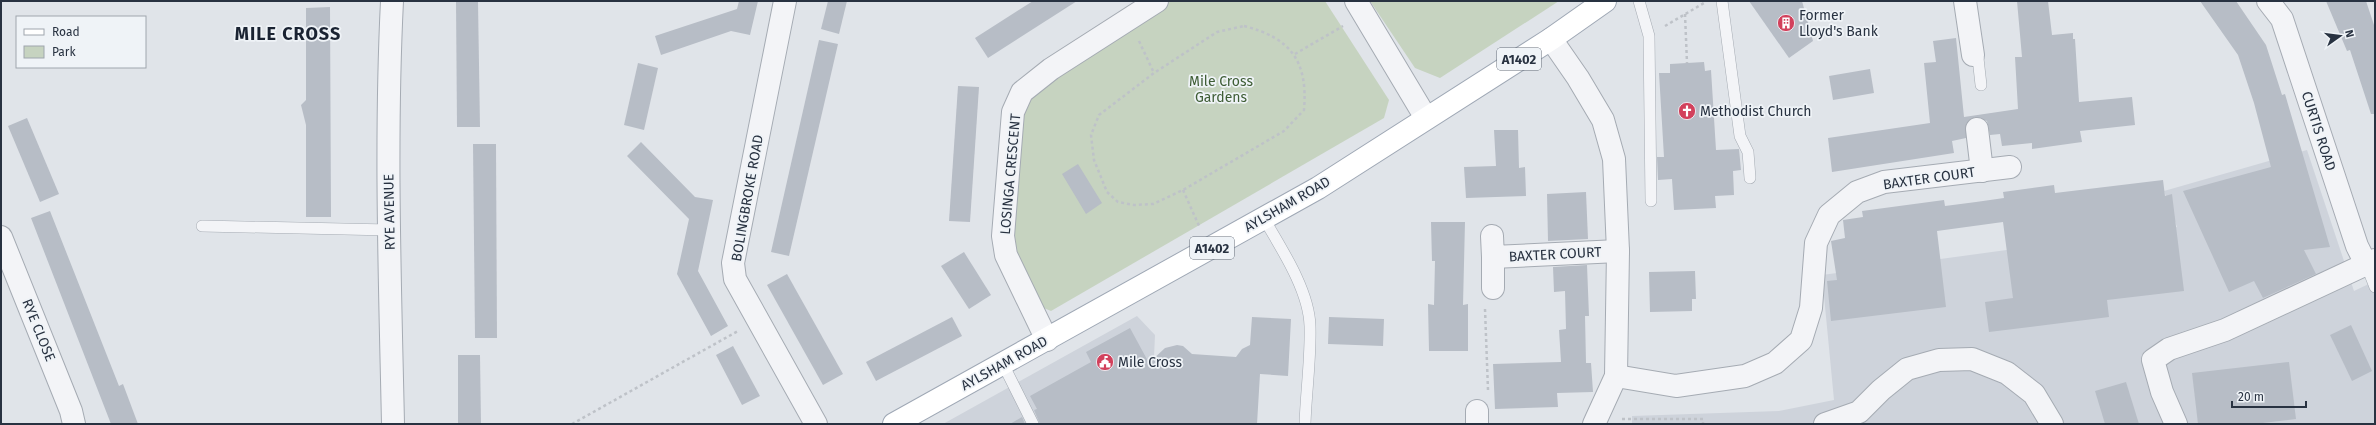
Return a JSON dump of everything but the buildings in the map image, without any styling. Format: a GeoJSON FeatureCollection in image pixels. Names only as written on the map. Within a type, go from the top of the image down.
{"type":"FeatureCollection","features":[{"type":"Feature","properties":{"kind":"main road","name":"AYLSHAM ROAD"},"geometry":{"type":"LineString","coordinates":[[894,424],[1211,248],[1263,217],[1318,188],[1551,38],[1605,1]]}},
{"type":"Feature","properties":{"kind":"street","name":"RYE AVENUE"},"geometry":{"type":"LineString","coordinates":[[392,1],[388,83],[388,230],[393,424]]}},
{"type":"Feature","properties":{"kind":"street","name":"BOLINGBROKE ROAD"},"geometry":{"type":"LineString","coordinates":[[784,1],[733,264],[735,279],[816,424]]}},
{"type":"Feature","properties":{"kind":"street","name":"LOSINGA CRESCENT"},"geometry":{"type":"LineString","coordinates":[[1047,340],[1006,255],[1003,236],[1013,112],[1022,92],[1051,69],[1157,1]]}},
{"type":"Feature","properties":{"kind":"street"},"geometry":{"type":"LineString","coordinates":[[1964,1],[1973,55]]}},
{"type":"Feature","properties":{"kind":"street","name":"CURTIS ROAD"},"geometry":{"type":"LineString","coordinates":[[2268,1],[2282,19],[2357,246],[2371,262]]}},
{"type":"Feature","properties":{"kind":"street"},"geometry":{"type":"LineString","coordinates":[[1360,8],[1426,118]]}},
{"type":"Feature","properties":{"kind":"street","name":"BAXTER COURT"},"geometry":{"type":"LineString","coordinates":[[1551,38],[1578,78],[1603,120],[1614,159],[1618,251],[1616,376],[1596,422]]}},
{"type":"Feature","properties":{"kind":"street","name":"BAXTER COURT"},"geometry":{"type":"LineString","coordinates":[[1977,129],[1982,170]]}},
{"type":"Feature","properties":{"kind":"street","name":"BAXTER COURT"},"geometry":{"type":"LineString","coordinates":[[1616,376],[1676,386],[1745,376],[1775,363],[1801,340],[1811,308],[1816,243],[1829,215],[1856,192],[1884,182],[2010,167]]}},
{"type":"Feature","properties":{"kind":"street","name":"RYE CLOSE"},"geometry":{"type":"LineString","coordinates":[[1,237],[71,411],[74,424]]}},
{"type":"Feature","properties":{"kind":"street","name":"BAXTER COURT"},"geometry":{"type":"LineString","coordinates":[[1493,288],[1492,247],[1618,251]]}},
{"type":"Feature","properties":{"kind":"street"},"geometry":{"type":"LineString","coordinates":[[2176,424],[2162,392],[2153,360],[2169,348],[2225,330],[2371,262]]}},
{"type":"Feature","properties":{"kind":"street"},"geometry":{"type":"LineString","coordinates":[[1825,424],[1859,412],[1881,390],[1907,369],[1939,360],[1972,359],[2007,372],[2034,394],[2052,424]]}},
{"type":"Feature","properties":{"kind":"lane"},"geometry":{"type":"LineString","coordinates":[[1639,1],[1649,36],[1651,201]]}},
{"type":"Feature","properties":{"kind":"lane"},"geometry":{"type":"LineString","coordinates":[[1722,1],[1740,136],[1748,152],[1750,178]]}},
{"type":"Feature","properties":{"kind":"lane"},"geometry":{"type":"LineString","coordinates":[[1973,55],[1978,58],[1981,85]]}},
{"type":"Feature","properties":{"kind":"lane"},"geometry":{"type":"LineString","coordinates":[[1263,217],[1288,260],[1302,293],[1310,325],[1305,424]]}},
{"type":"Feature","properties":{"kind":"lane"},"geometry":{"type":"LineString","coordinates":[[202,226],[388,230]]}},
{"type":"Feature","properties":{"kind":"lane"},"geometry":{"type":"LineString","coordinates":[[2371,262],[2375,287]]}},
{"type":"Feature","properties":{"kind":"lane"},"geometry":{"type":"LineString","coordinates":[[1003,364],[1033,424]]}},
{"type":"Feature","properties":{"kind":"path"},"geometry":{"type":"LineString","coordinates":[[1649,36],[1707,1]]}},
{"type":"Feature","properties":{"kind":"path"},"geometry":{"type":"LineString","coordinates":[[1295,54],[1360,8]]}},
{"type":"Feature","properties":{"kind":"path"},"geometry":{"type":"LineString","coordinates":[[1685,14],[1688,63]]}},
{"type":"Feature","properties":{"kind":"path"},"geometry":{"type":"LineString","coordinates":[[1244,26],[1266,31],[1295,54],[1306,87],[1304,110],[1284,131],[1183,190],[1152,204],[1134,205],[1118,202],[1107,192],[1094,160],[1091,135],[1099,115],[1154,73],[1217,32],[1244,26]]}},
{"type":"Feature","properties":{"kind":"path"},"geometry":{"type":"LineString","coordinates":[[1139,41],[1154,73]]}},
{"type":"Feature","properties":{"kind":"path"},"geometry":{"type":"LineString","coordinates":[[1183,190],[1191,211],[1211,248]]}},
{"type":"Feature","properties":{"kind":"path"},"geometry":{"type":"LineString","coordinates":[[1477,417],[1488,406],[1484,290],[1493,288]]}},
{"type":"Feature","properties":{"kind":"path"},"geometry":{"type":"LineString","coordinates":[[572,424],[758,320]]}},
{"type":"Feature","properties":{"kind":"path"},"geometry":{"type":"LineString","coordinates":[[1596,422],[1703,419],[1703,424]]}},
{"type":"Feature","properties":{"kind":"shaded area"},"geometry":{"type":"Polygon","coordinates":[[[2307,150],[2354,291],[2375,281],[2375,424],[1632,424],[1632,416],[1779,411],[1834,400],[1822,275],[2177,227],[2164,191],[2307,150]]]}},
{"type":"Feature","properties":{"kind":"shaded area"},"geometry":{"type":"Polygon","coordinates":[[[1137,316],[1155,335],[1151,424],[943,424],[1137,316]]]}},
{"type":"Feature","properties":{"kind":"green space","name":"Mile Cross Gardens"},"geometry":{"type":"Polygon","coordinates":[[[1171,1],[1325,1],[1389,100],[1384,118],[1051,311],[1039,306],[1009,236],[1020,112],[1035,88],[1171,1]]]}},
{"type":"Feature","properties":{"kind":"green space"},"geometry":{"type":"Polygon","coordinates":[[[1370,1],[1559,1],[1440,78],[1415,68],[1370,1]]]}},
{"type":"Feature","properties":{"kind":"place","name":"Former Lloyd's Bank"},"geometry":{"type":"Point","coordinates":[1786,23]}},
{"type":"Feature","properties":{"kind":"place","name":"Methodist Church"},"geometry":{"type":"Point","coordinates":[1687,111]}},
{"type":"Feature","properties":{"kind":"place","name":"Mile Cross"},"geometry":{"type":"Point","coordinates":[1105,362]}},
{"type":"Feature","properties":{"kind":"district","name":"MILE CROSS"},"geometry":{"type":"Point","coordinates":[288,34]}}]}
